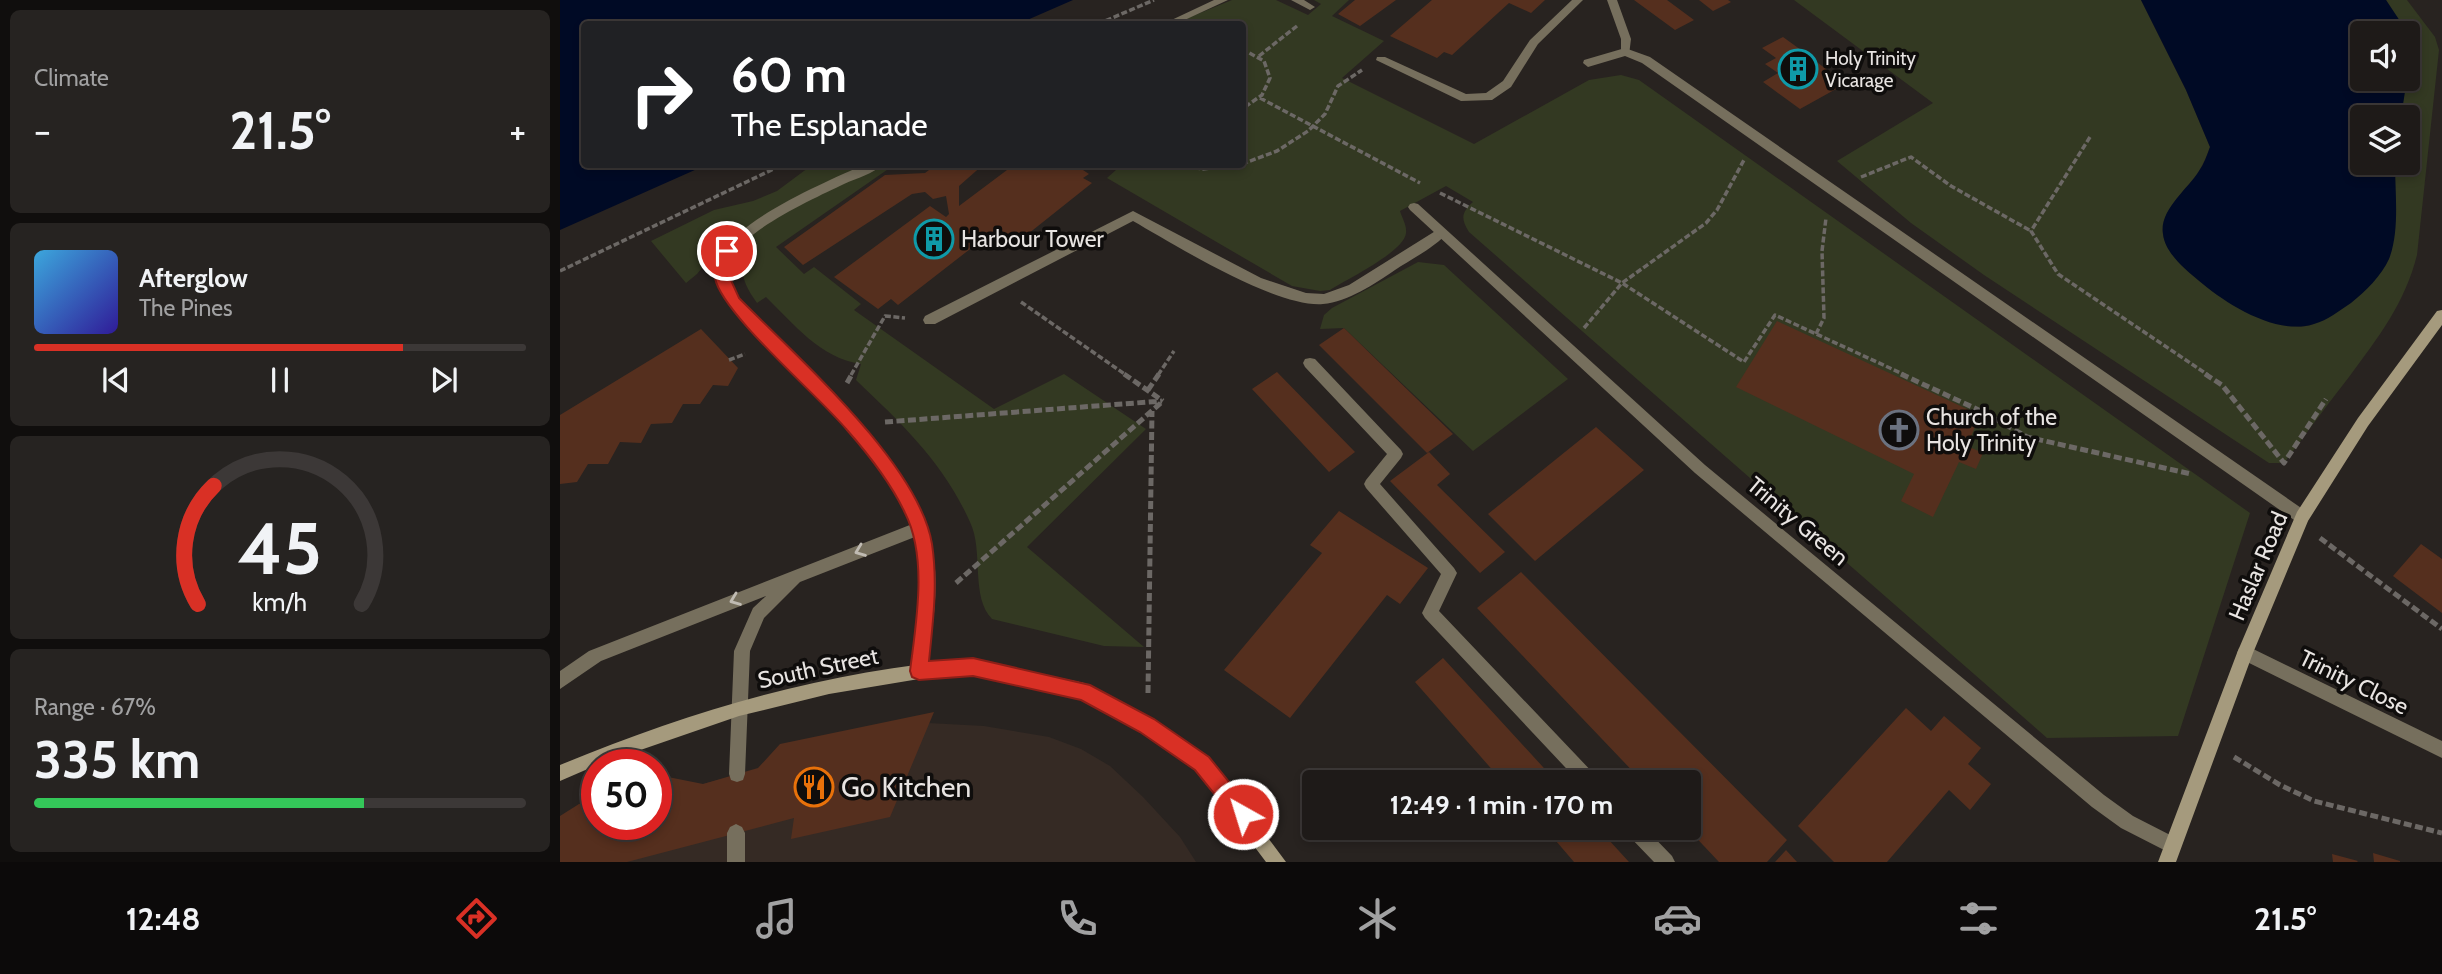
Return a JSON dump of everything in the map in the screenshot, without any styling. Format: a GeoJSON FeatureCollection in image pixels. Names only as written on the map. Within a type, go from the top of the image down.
{"type":"FeatureCollection","features":[{"type":"Feature","properties":{"kind":"street"},"geometry":{"type":"LineString","coordinates":[[1175,21],[1223,0]]}},
{"type":"Feature","properties":{"kind":"street"},"geometry":{"type":"LineString","coordinates":[[1296,0],[1310,7]]}},
{"type":"Feature","properties":{"kind":"street"},"geometry":{"type":"LineString","coordinates":[[1381,60],[1465,99],[1488,97],[1507,84],[1534,42],[1578,0]]}},
{"type":"Feature","properties":{"kind":"street"},"geometry":{"type":"LineString","coordinates":[[1612,0],[1626,39],[1625,52]]}},
{"type":"Feature","properties":{"kind":"street"},"geometry":{"type":"LineString","coordinates":[[1588,63],[1625,52],[1646,60],[2301,520]]}},
{"type":"Feature","properties":{"kind":"street"},"geometry":{"type":"LineString","coordinates":[[869,168],[755,227],[727,251],[722,268],[728,293],[772,344],[852,424],[904,494],[920,528],[928,595],[919,671]]}},
{"type":"Feature","properties":{"kind":"street","name":"Trinity Green"},"geometry":{"type":"LineString","coordinates":[[1414,207],[1700,469],[2098,801],[2127,822],[2172,845]]}},
{"type":"Feature","properties":{"kind":"street"},"geometry":{"type":"LineString","coordinates":[[930,320],[1133,216],[1273,289],[1313,300],[1334,296],[1360,284],[1441,233]]}},
{"type":"Feature","properties":{"kind":"street","name":"Haslar Road"},"geometry":{"type":"LineString","coordinates":[[2167,862],[2245,653],[2301,520],[2363,422],[2442,315]]}},
{"type":"Feature","properties":{"kind":"street"},"geometry":{"type":"LineString","coordinates":[[1310,363],[1396,454],[1371,484],[1449,573],[1430,613],[1579,770]]}},
{"type":"Feature","properties":{"kind":"street"},"geometry":{"type":"LineString","coordinates":[[560,681],[595,656],[920,528]]}},
{"type":"Feature","properties":{"kind":"street"},"geometry":{"type":"LineString","coordinates":[[737,774],[742,651],[758,613],[799,575]]}},
{"type":"Feature","properties":{"kind":"street","name":"Trinity Close"},"geometry":{"type":"LineString","coordinates":[[2245,653],[2442,751]]}},
{"type":"Feature","properties":{"kind":"street","name":"South Street"},"geometry":{"type":"LineString","coordinates":[[560,773],[606,754],[739,708],[829,686],[919,671],[973,667],[1084,691],[1147,725],[1202,763],[1277,862]]}},
{"type":"Feature","properties":{"kind":"street"},"geometry":{"type":"LineString","coordinates":[[736,833],[736,862]]}},
{"type":"Feature","properties":{"kind":"street"},"geometry":{"type":"LineString","coordinates":[[1645,840],[1666,862]]}},
{"type":"Feature","properties":{"kind":"path"},"geometry":{"type":"LineString","coordinates":[[1105,21],[1151,0]]}},
{"type":"Feature","properties":{"kind":"path"},"geometry":{"type":"LineString","coordinates":[[1259,56],[1298,25]]}},
{"type":"Feature","properties":{"kind":"path"},"geometry":{"type":"LineString","coordinates":[[1246,51],[1259,56],[1267,64],[1271,74],[1268,88],[1260,98],[1246,107]]}},
{"type":"Feature","properties":{"kind":"path"},"geometry":{"type":"LineString","coordinates":[[1246,163],[1272,155],[1313,126],[1325,113],[1335,89],[1345,79],[1381,60]]}},
{"type":"Feature","properties":{"kind":"path"},"geometry":{"type":"LineString","coordinates":[[1260,98],[1422,184]]}},
{"type":"Feature","properties":{"kind":"path"},"geometry":{"type":"LineString","coordinates":[[2031,231],[2090,137]]}},
{"type":"Feature","properties":{"kind":"path"},"geometry":{"type":"LineString","coordinates":[[1568,347],[1622,283],[1706,223],[1717,210],[1756,139]]}},
{"type":"Feature","properties":{"kind":"path"},"geometry":{"type":"LineString","coordinates":[[1816,334],[1824,318],[1822,251],[1831,190],[1911,158],[1951,186],[2031,231],[2058,274],[2222,384],[2284,463],[2326,399]]}},
{"type":"Feature","properties":{"kind":"path"},"geometry":{"type":"LineString","coordinates":[[560,271],[776,168]]}},
{"type":"Feature","properties":{"kind":"path"},"geometry":{"type":"LineString","coordinates":[[1434,190],[1622,283],[1744,362],[1775,315],[1983,412],[2027,437],[2204,476]]}},
{"type":"Feature","properties":{"kind":"path"},"geometry":{"type":"LineString","coordinates":[[1000,284],[1002,289],[1163,401]]}},
{"type":"Feature","properties":{"kind":"path"},"geometry":{"type":"LineString","coordinates":[[835,405],[884,316],[930,320]]}},
{"type":"Feature","properties":{"kind":"path"},"geometry":{"type":"LineString","coordinates":[[1148,390],[1174,351]]}},
{"type":"Feature","properties":{"kind":"path"},"geometry":{"type":"LineString","coordinates":[[926,610],[1163,401]]}},
{"type":"Feature","properties":{"kind":"path"},"geometry":{"type":"LineString","coordinates":[[852,424],[1163,401]]}},
{"type":"Feature","properties":{"kind":"path"},"geometry":{"type":"LineString","coordinates":[[1147,725],[1152,411]]}},
{"type":"Feature","properties":{"kind":"path"},"geometry":{"type":"LineString","coordinates":[[2301,520],[2442,629]]}},
{"type":"Feature","properties":{"kind":"path"},"geometry":{"type":"LineString","coordinates":[[2211,743],[2257,772],[2314,801],[2442,833]]}},
{"type":"Feature","properties":{"kind":"shaded area"},"geometry":{"type":"Polygon","coordinates":[[[928,723],[984,726],[1049,737],[1081,749],[1110,766],[1180,837],[1196,862],[560,862],[560,821],[579,804],[581,840],[672,840],[672,810],[703,784],[928,723]]]}},
{"type":"Feature","properties":{"kind":"green space"},"geometry":{"type":"Polygon","coordinates":[[[1232,0],[1276,0],[1308,15],[1321,4],[1314,0],[1349,0],[1332,16],[1384,41],[1342,78],[1474,144],[1589,80],[1621,75],[1639,80],[2250,513],[2178,736],[2047,738],[1469,232],[1464,216],[1466,209],[1473,202],[1446,186],[1400,211],[1406,233],[1396,248],[1330,290],[1320,291],[1292,286],[1107,178],[1116,170],[1113,168],[1246,168],[1246,21],[1180,21],[1232,0]]]}},
{"type":"Feature","properties":{"kind":"green space"},"geometry":{"type":"Polygon","coordinates":[[[1794,0],[2141,0],[2186,90],[2210,147],[2199,171],[2166,217],[2163,234],[2169,249],[2203,284],[2226,300],[2251,313],[2296,327],[2318,321],[2389,258],[2395,216],[2395,175],[2420,175],[2420,105],[2403,105],[2404,91],[2420,91],[2420,21],[2399,21],[2386,0],[2407,0],[2435,37],[2439,50],[2417,255],[2412,272],[2398,304],[2370,348],[2284,463],[2269,463],[1984,275],[1911,223],[1837,161],[1933,103],[1794,0]]]}},
{"type":"Feature","properties":{"kind":"green space"},"geometry":{"type":"Polygon","coordinates":[[[808,168],[890,168],[776,247],[804,274],[814,267],[861,304],[854,310],[994,409],[1064,374],[1146,429],[1027,547],[1144,647],[1104,646],[992,619],[981,599],[974,534],[959,500],[920,445],[856,380],[861,364],[846,361],[820,347],[766,297],[757,303],[747,287],[743,273],[749,241],[730,234],[697,274],[686,283],[651,241],[714,210],[753,201],[777,191],[808,168]]]}},
{"type":"Feature","properties":{"kind":"green space"},"geometry":{"type":"Polygon","coordinates":[[[1418,262],[1444,265],[1568,379],[1473,451],[1344,328],[1320,329],[1324,315],[1332,308],[1418,262]]]}},
{"type":"Feature","properties":{"kind":"water"},"geometry":{"type":"Polygon","coordinates":[[[560,0],[1073,0],[1025,21],[581,21],[581,168],[699,168],[560,230],[560,0]]]}},
{"type":"Feature","properties":{"kind":"water"},"geometry":{"type":"Polygon","coordinates":[[[2141,0],[2386,0],[2400,21],[2350,21],[2350,91],[2405,91],[2403,105],[2350,105],[2350,175],[2395,175],[2395,236],[2389,259],[2378,277],[2356,299],[2314,324],[2299,327],[2268,322],[2237,308],[2209,289],[2182,266],[2167,248],[2163,234],[2165,217],[2201,168],[2210,147],[2186,90],[2141,0]]]}},
{"type":"Feature","properties":{"kind":"building"},"geometry":{"type":"Polygon","coordinates":[[[1355,0],[1396,0],[1360,26],[1338,14],[1355,0]]]}},
{"type":"Feature","properties":{"kind":"building"},"geometry":{"type":"Polygon","coordinates":[[[1432,0],[1545,0],[1531,13],[1509,3],[1452,55],[1444,52],[1437,58],[1390,36],[1432,0]]]}},
{"type":"Feature","properties":{"kind":"building"},"geometry":{"type":"Polygon","coordinates":[[[1634,0],[1667,0],[1694,20],[1675,30],[1634,0]]]}},
{"type":"Feature","properties":{"kind":"building"},"geometry":{"type":"Polygon","coordinates":[[[1699,0],[1728,0],[1731,2],[1713,11],[1699,0]]]}},
{"type":"Feature","properties":{"kind":"building","name":"Holy Trinity Vicarage"},"geometry":{"type":"Polygon","coordinates":[[[1783,37],[1845,84],[1800,109],[1763,82],[1778,73],[1765,64],[1776,58],[1762,48],[1783,37]]]}},
{"type":"Feature","properties":{"kind":"building","name":"Harbour Tower"},"geometry":{"type":"Polygon","coordinates":[[[932,168],[979,168],[959,186],[959,206],[1010,168],[1080,168],[1089,174],[1083,178],[1092,183],[1013,246],[992,232],[898,305],[891,299],[878,309],[834,277],[930,206],[946,217],[949,214],[946,196],[933,199],[925,192],[912,194],[803,265],[784,247],[885,175],[925,173],[932,168]]]}},
{"type":"Feature","properties":{"kind":"building","name":"Church of the Holy Trinity"},"geometry":{"type":"Polygon","coordinates":[[[1777,321],[1980,415],[1967,446],[1983,453],[1976,469],[1959,462],[1933,517],[1901,501],[1914,474],[1736,387],[1777,321]]]}},
{"type":"Feature","properties":{"kind":"building"},"geometry":{"type":"Polygon","coordinates":[[[1344,328],[1453,434],[1427,453],[1319,345],[1344,328]]]}},
{"type":"Feature","properties":{"kind":"building"},"geometry":{"type":"Polygon","coordinates":[[[701,329],[738,368],[728,386],[713,385],[700,404],[683,404],[672,423],[651,424],[641,443],[620,442],[608,464],[588,464],[577,482],[560,484],[560,415],[701,329]]]}},
{"type":"Feature","properties":{"kind":"building"},"geometry":{"type":"Polygon","coordinates":[[[1277,372],[1355,452],[1329,472],[1252,389],[1277,372]]]}},
{"type":"Feature","properties":{"kind":"building"},"geometry":{"type":"Polygon","coordinates":[[[1596,427],[1644,470],[1535,561],[1488,514],[1596,427]]]}},
{"type":"Feature","properties":{"kind":"building"},"geometry":{"type":"Polygon","coordinates":[[[1429,452],[1450,474],[1437,485],[1505,552],[1480,573],[1390,481],[1429,452]]]}},
{"type":"Feature","properties":{"kind":"building"},"geometry":{"type":"Polygon","coordinates":[[[1339,511],[1428,568],[1400,604],[1387,595],[1290,718],[1224,670],[1322,553],[1310,545],[1339,511]]]}},
{"type":"Feature","properties":{"kind":"building"},"geometry":{"type":"Polygon","coordinates":[[[2421,544],[2442,559],[2442,613],[2393,576],[2421,544]]]}},
{"type":"Feature","properties":{"kind":"building"},"geometry":{"type":"Polygon","coordinates":[[[1521,572],[1787,840],[1767,862],[1719,862],[1698,840],[1701,840],[1701,770],[1632,770],[1477,608],[1521,572]]]}},
{"type":"Feature","properties":{"kind":"building"},"geometry":{"type":"Polygon","coordinates":[[[1443,658],[1546,770],[1492,770],[1415,682],[1443,658]]]}},
{"type":"Feature","properties":{"kind":"building"},"geometry":{"type":"Polygon","coordinates":[[[1906,708],[1931,731],[1944,716],[1981,748],[1968,764],[1991,784],[1970,810],[1949,790],[1887,862],[1834,862],[1798,826],[1906,708]]]}},
{"type":"Feature","properties":{"kind":"building"},"geometry":{"type":"Polygon","coordinates":[[[934,712],[890,817],[791,839],[794,818],[627,862],[560,862],[560,816],[579,804],[581,803],[581,840],[672,840],[672,778],[703,784],[758,768],[780,744],[934,712]]]}},
{"type":"Feature","properties":{"kind":"building"},"geometry":{"type":"Polygon","coordinates":[[[1555,840],[1609,840],[1629,862],[1574,862],[1555,840]]]}},
{"type":"Feature","properties":{"kind":"building"},"geometry":{"type":"Polygon","coordinates":[[[1786,850],[1797,862],[1775,862],[1786,850]]]}},
{"type":"Feature","properties":{"kind":"building"},"geometry":{"type":"Polygon","coordinates":[[[2373,853],[2400,861],[2400,862],[2374,862],[2373,853]]]}},
{"type":"Feature","properties":{"kind":"building"},"geometry":{"type":"Polygon","coordinates":[[[2332,854],[2358,861],[2333,862],[2332,854]]]}},
{"type":"Feature","properties":{"kind":"place","name":"Holy Trinity Vicarage"},"geometry":{"type":"Point","coordinates":[1798,69]}},
{"type":"Feature","properties":{"kind":"place","name":"Harbour Tower"},"geometry":{"type":"Point","coordinates":[934,239]}},
{"type":"Feature","properties":{"kind":"place","name":"Church of the Holy Trinity"},"geometry":{"type":"Point","coordinates":[1899,430]}},
{"type":"Feature","properties":{"kind":"place","name":"Go Kitchen"},"geometry":{"type":"Point","coordinates":[814,787]}},
{"type":"Feature","properties":{"kind":"route"},"geometry":{"type":"LineString","coordinates":[[727,251],[722,276],[733,302],[852,424],[888,469],[914,512],[923,542],[928,595],[919,671],[973,667],[1084,691],[1147,725],[1202,763],[1243,814]]}}]}
